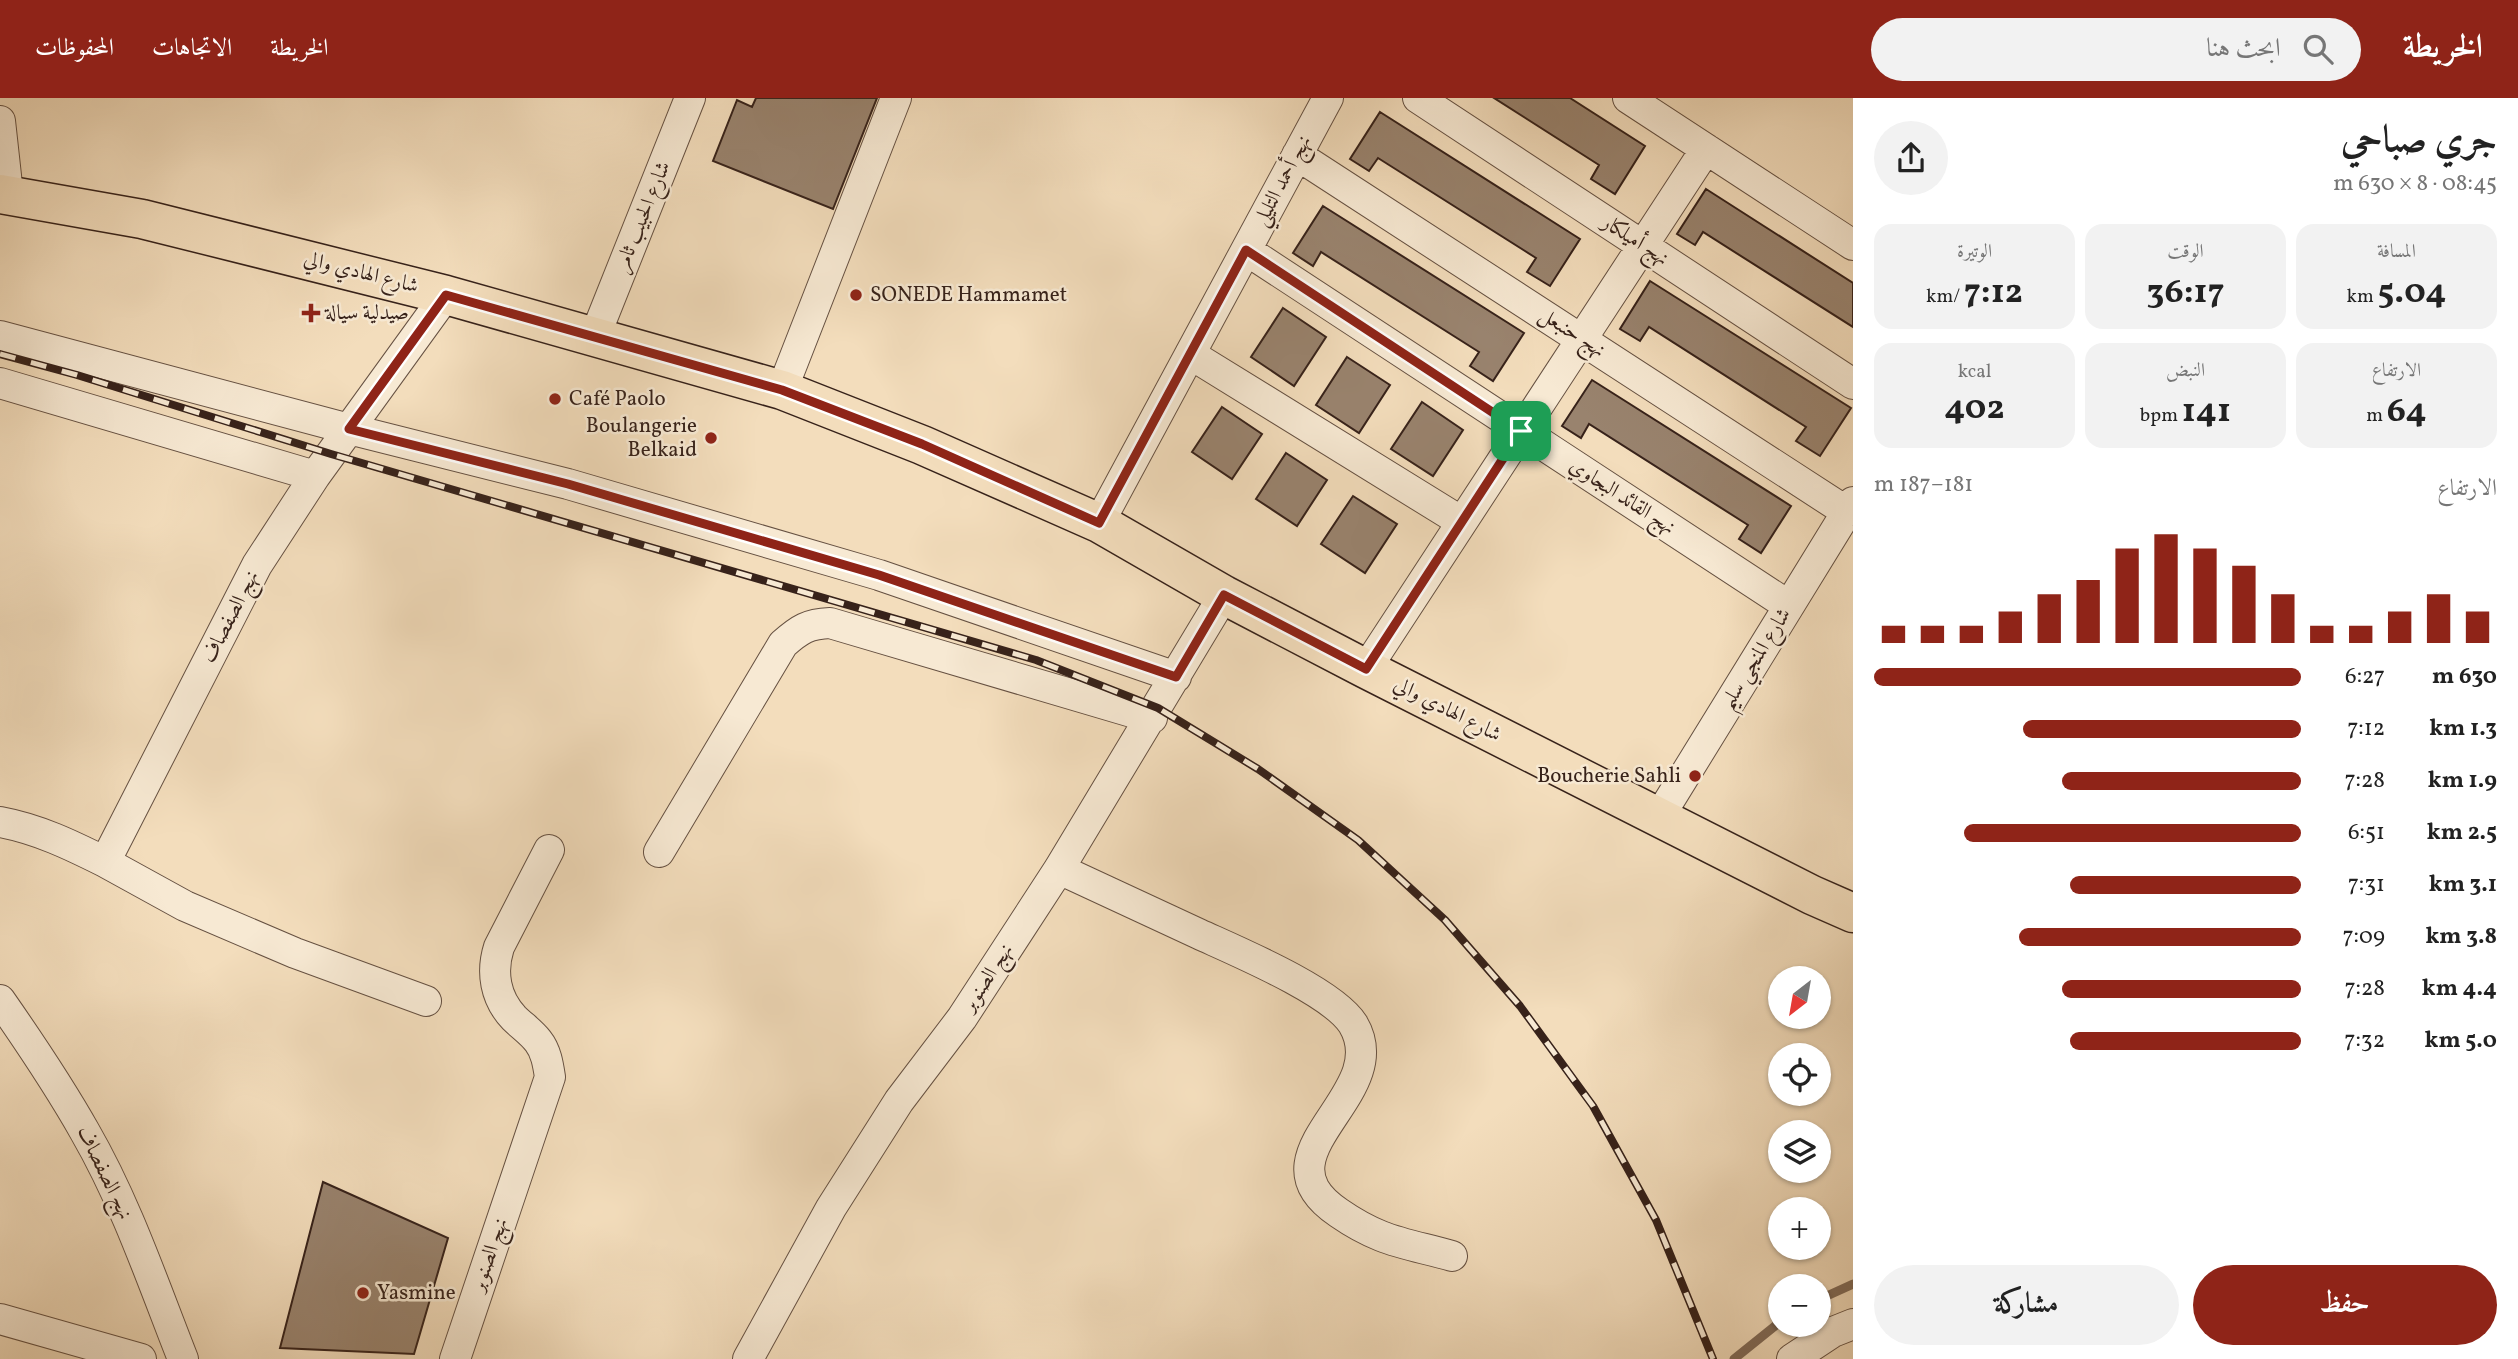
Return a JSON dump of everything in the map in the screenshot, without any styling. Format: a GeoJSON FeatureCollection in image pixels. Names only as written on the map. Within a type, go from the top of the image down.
{"type":"FeatureCollection","features":[{"type":"Feature","properties":{"kind":"main road","name":"شارع الهادي والي"},"geometry":{"type":"LineString","coordinates":[[4,194],[142,219],[446,295],[782,390],[922,444],[1099,523],[1224,595],[1366,669],[1812,895],[1853,913]]}},
{"type":"Feature","properties":{"kind":"street","name":"شارع الحبيب ثامر"},"geometry":{"type":"LineString","coordinates":[[595,336],[690,98]]}},
{"type":"Feature","properties":{"kind":"street"},"geometry":{"type":"LineString","coordinates":[[782,390],[897,98]]}},
{"type":"Feature","properties":{"kind":"street","name":"نهج أحمد التليلي"},"geometry":{"type":"LineString","coordinates":[[1099,523],[1328,98]]}},
{"type":"Feature","properties":{"kind":"street","name":"نهج أميلكار"},"geometry":{"type":"LineString","coordinates":[[1418,98],[1853,384]]}},
{"type":"Feature","properties":{"kind":"street"},"geometry":{"type":"LineString","coordinates":[[1629,98],[1853,245]]}},
{"type":"Feature","properties":{"kind":"street"},"geometry":{"type":"LineString","coordinates":[[0,121],[4,194]]}},
{"type":"Feature","properties":{"kind":"street"},"geometry":{"type":"LineString","coordinates":[[1366,669],[1706,149]]}},
{"type":"Feature","properties":{"kind":"street","name":"نهج حنبعل"},"geometry":{"type":"LineString","coordinates":[[1297,155],[1581,339],[1850,507]]}},
{"type":"Feature","properties":{"kind":"street","name":"نهج القائد البجاوي"},"geometry":{"type":"LineString","coordinates":[[1246,250],[1788,606]]}},
{"type":"Feature","properties":{"kind":"street","name":"نهج الصفصاف"},"geometry":{"type":"LineString","coordinates":[[105,862],[257,565],[315,476],[446,295]]}},
{"type":"Feature","properties":{"kind":"street"},"geometry":{"type":"LineString","coordinates":[[0,336],[568,484],[879,575],[1176,677]]}},
{"type":"Feature","properties":{"kind":"street"},"geometry":{"type":"LineString","coordinates":[[1190,354],[1462,522]]}},
{"type":"Feature","properties":{"kind":"street"},"geometry":{"type":"LineString","coordinates":[[0,383],[315,476]]}},
{"type":"Feature","properties":{"kind":"street","name":"شارع المنجي سليم"},"geometry":{"type":"LineString","coordinates":[[1658,817],[1850,507]]}},
{"type":"Feature","properties":{"kind":"street","name":"نهج الصنوبر"},"geometry":{"type":"LineString","coordinates":[[748,1359],[831,1208],[898,1101],[962,1018],[1059,869],[1224,595]]}},
{"type":"Feature","properties":{"kind":"street"},"geometry":{"type":"LineString","coordinates":[[659,852],[783,644],[796,632],[813,624],[830,623],[1152,718]]}},
{"type":"Feature","properties":{"kind":"street"},"geometry":{"type":"LineString","coordinates":[[0,822],[38,831],[105,862],[185,906],[295,953],[426,1001]]}},
{"type":"Feature","properties":{"kind":"street","name":"نهج الصنوبر"},"geometry":{"type":"LineString","coordinates":[[455,1359],[550,1077],[545,1053],[538,1040],[512,1016],[502,1002],[496,988],[495,973],[499,947],[549,850]]}},
{"type":"Feature","properties":{"kind":"street"},"geometry":{"type":"LineString","coordinates":[[1059,869],[1281,972],[1336,1007],[1350,1021],[1360,1038],[1363,1056],[1357,1076],[1312,1150],[1309,1170],[1311,1186],[1323,1201],[1356,1225],[1382,1236],[1452,1256]]}},
{"type":"Feature","properties":{"kind":"street","name":"نهج الصفصاف"},"geometry":{"type":"LineString","coordinates":[[0,1000],[86,1133],[123,1209],[183,1359]]}},
{"type":"Feature","properties":{"kind":"street"},"geometry":{"type":"LineString","coordinates":[[0,1319],[141,1359]]}},
{"type":"Feature","properties":{"kind":"street"},"geometry":{"type":"LineString","coordinates":[[1792,1359],[1833,1332],[1853,1324]]}},
{"type":"Feature","properties":{"kind":"building"},"geometry":{"type":"Polygon","coordinates":[[[756,98],[877,98],[833,209],[713,161],[737,100],[752,107],[756,98]]]}},
{"type":"Feature","properties":{"kind":"building"},"geometry":{"type":"Polygon","coordinates":[[[1494,98],[1570,98],[1645,146],[1615,194],[1591,179],[1599,165],[1494,98]]]}},
{"type":"Feature","properties":{"kind":"building"},"geometry":{"type":"Polygon","coordinates":[[[1380,112],[1580,239],[1550,286],[1527,272],[1536,258],[1378,158],[1369,171],[1350,159],[1380,112]]]}},
{"type":"Feature","properties":{"kind":"building"},"geometry":{"type":"Polygon","coordinates":[[[1706,189],[1853,283],[1853,327],[1703,232],[1695,245],[1677,234],[1706,189]]]}},
{"type":"Feature","properties":{"kind":"building"},"geometry":{"type":"Polygon","coordinates":[[[1323,206],[1524,333],[1493,381],[1470,366],[1479,352],[1321,252],[1313,266],[1293,253],[1323,206]]]}},
{"type":"Feature","properties":{"kind":"building"},"geometry":{"type":"Polygon","coordinates":[[[1650,281],[1851,408],[1820,456],[1796,441],[1806,427],[1649,327],[1640,341],[1620,329],[1650,281]]]}},
{"type":"Feature","properties":{"kind":"building"},"geometry":{"type":"Polygon","coordinates":[[[1283,308],[1326,337],[1294,386],[1251,357],[1283,308]]]}},
{"type":"Feature","properties":{"kind":"building"},"geometry":{"type":"Polygon","coordinates":[[[1347,357],[1390,385],[1359,433],[1316,405],[1347,357]]]}},
{"type":"Feature","properties":{"kind":"building"},"geometry":{"type":"Polygon","coordinates":[[[1592,380],[1791,506],[1761,553],[1739,539],[1748,525],[1589,424],[1581,438],[1562,426],[1592,380]]]}},
{"type":"Feature","properties":{"kind":"building"},"geometry":{"type":"Polygon","coordinates":[[[1422,402],[1463,430],[1433,476],[1391,449],[1422,402]]]}},
{"type":"Feature","properties":{"kind":"building"},"geometry":{"type":"Polygon","coordinates":[[[1222,407],[1262,434],[1232,479],[1192,452],[1222,407]]]}},
{"type":"Feature","properties":{"kind":"building"},"geometry":{"type":"Polygon","coordinates":[[[1286,453],[1327,480],[1297,526],[1256,499],[1286,453]]]}},
{"type":"Feature","properties":{"kind":"building"},"geometry":{"type":"Polygon","coordinates":[[[1353,496],[1397,524],[1365,573],[1321,544],[1353,496]]]}},
{"type":"Feature","properties":{"kind":"building","name":"Yasmine"},"geometry":{"type":"Polygon","coordinates":[[[323,1182],[448,1238],[414,1354],[280,1348],[323,1182]]]}},
{"type":"Feature","properties":{"kind":"waterway"},"geometry":{"type":"LineString","coordinates":[[1831,1294],[1853,1284]]}},
{"type":"Feature","properties":{"kind":"waterway"},"geometry":{"type":"LineString","coordinates":[[1734,1359],[1768,1332]]}},
{"type":"Feature","properties":{"kind":"railway"},"geometry":{"type":"LineString","coordinates":[[0,354],[77,375],[331,454],[1036,660],[1158,708],[1258,769],[1358,840],[1445,920],[1520,1006],[1593,1106],[1656,1220],[1713,1359]]}},
{"type":"Feature","properties":{"kind":"place","name":"SONEDE Hammamet"},"geometry":{"type":"Point","coordinates":[856,295]}},
{"type":"Feature","properties":{"kind":"place","name":"صيدلية سيالة"},"geometry":{"type":"Point","coordinates":[311,313]}},
{"type":"Feature","properties":{"kind":"place","name":"Café Paolo"},"geometry":{"type":"Point","coordinates":[555,399]}},
{"type":"Feature","properties":{"kind":"place","name":"Boulangerie Belkaid"},"geometry":{"type":"Point","coordinates":[711,438]}},
{"type":"Feature","properties":{"kind":"place","name":"Boucherie Sahli"},"geometry":{"type":"Point","coordinates":[1695,776]}},
{"type":"Feature","properties":{"kind":"place","name":"Yasmine"},"geometry":{"type":"Point","coordinates":[363,1293]}},
{"type":"Feature","properties":{"kind":"route"},"geometry":{"type":"LineString","coordinates":[[1246,250],[1521,431],[1366,669],[1224,595],[1176,677],[879,575],[568,484],[349,429],[446,295],[782,390],[922,444],[1099,523],[1246,250]]}}]}
